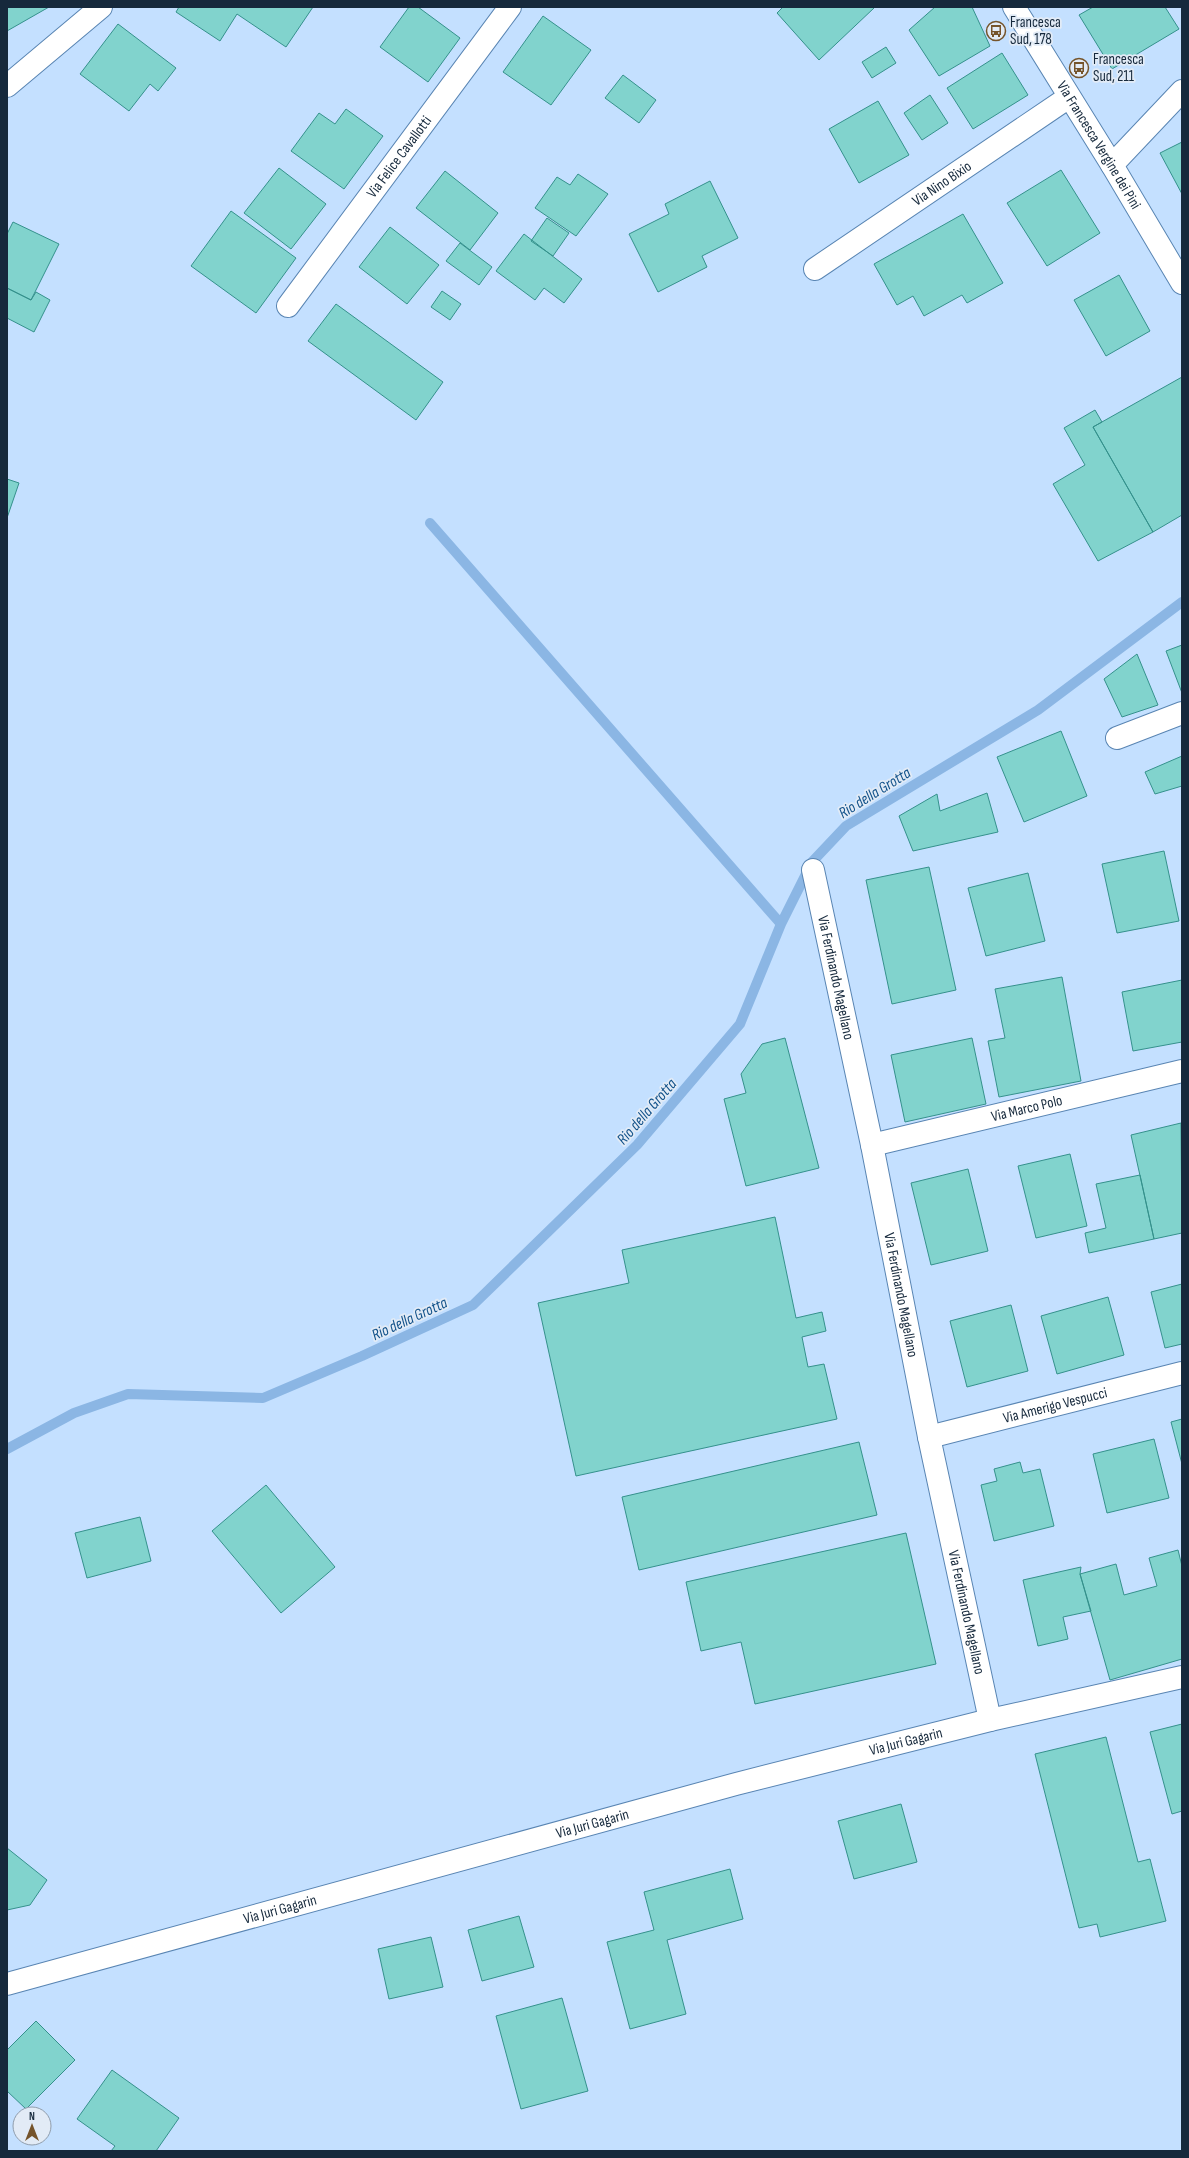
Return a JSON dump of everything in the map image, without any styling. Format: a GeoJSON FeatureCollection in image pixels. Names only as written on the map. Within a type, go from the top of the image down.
{"type":"FeatureCollection","features":[{"type":"Feature","properties":{"kind":"street"},"geometry":{"type":"LineString","coordinates":[[7,86],[101,7]]}},
{"type":"Feature","properties":{"kind":"street","name":"Via Felice Cavallotti"},"geometry":{"type":"LineString","coordinates":[[288,306],[510,7]]}},
{"type":"Feature","properties":{"kind":"street","name":"Via Francesca Vergine dei Pini"},"geometry":{"type":"LineString","coordinates":[[1014,7],[1112,165],[1182,283]]}},
{"type":"Feature","properties":{"kind":"street"},"geometry":{"type":"LineString","coordinates":[[1112,165],[1182,90]]}},
{"type":"Feature","properties":{"kind":"street","name":"Via Nino Bixio"},"geometry":{"type":"LineString","coordinates":[[814,269],[1069,97]]}},
{"type":"Feature","properties":{"kind":"street"},"geometry":{"type":"LineString","coordinates":[[1117,738],[1182,713]]}},
{"type":"Feature","properties":{"kind":"street","name":"Via Ferdinando Magellano"},"geometry":{"type":"LineString","coordinates":[[813,870],[872,1145],[928,1437],[990,1720]]}},
{"type":"Feature","properties":{"kind":"street","name":"Via Marco Polo"},"geometry":{"type":"LineString","coordinates":[[872,1145],[1182,1071]]}},
{"type":"Feature","properties":{"kind":"street","name":"Via Amerigo Vespucci"},"geometry":{"type":"LineString","coordinates":[[928,1437],[1182,1373]]}},
{"type":"Feature","properties":{"kind":"street","name":"Via Juri Gagarin"},"geometry":{"type":"LineString","coordinates":[[7,1984],[736,1784],[990,1720],[1182,1677]]}},
{"type":"Feature","properties":{"kind":"building"},"geometry":{"type":"Polygon","coordinates":[[[7,7],[49,7],[7,31],[7,7]]]}},
{"type":"Feature","properties":{"kind":"building"},"geometry":{"type":"Polygon","coordinates":[[[179,7],[313,7],[286,47],[237,14],[220,41],[176,12],[179,7]]]}},
{"type":"Feature","properties":{"kind":"building"},"geometry":{"type":"Polygon","coordinates":[[[409,7],[418,7],[460,38],[428,82],[380,47],[409,7]]]}},
{"type":"Feature","properties":{"kind":"building"},"geometry":{"type":"Polygon","coordinates":[[[783,7],[874,8],[819,60],[777,13],[783,7]]]}},
{"type":"Feature","properties":{"kind":"building"},"geometry":{"type":"Polygon","coordinates":[[[935,7],[972,7],[990,46],[939,76],[909,30],[935,7]]]}},
{"type":"Feature","properties":{"kind":"building"},"geometry":{"type":"Polygon","coordinates":[[[1093,7],[1165,7],[1179,29],[1112,69],[1079,15],[1093,7]]]}},
{"type":"Feature","properties":{"kind":"building"},"geometry":{"type":"Polygon","coordinates":[[[543,16],[591,50],[551,105],[503,72],[543,16]]]}},
{"type":"Feature","properties":{"kind":"building"},"geometry":{"type":"Polygon","coordinates":[[[118,24],[176,68],[158,91],[150,84],[129,111],[80,74],[118,24]]]}},
{"type":"Feature","properties":{"kind":"building"},"geometry":{"type":"Polygon","coordinates":[[[886,47],[896,63],[872,78],[862,62],[886,47]]]}},
{"type":"Feature","properties":{"kind":"building"},"geometry":{"type":"Polygon","coordinates":[[[1002,53],[1028,95],[973,129],[947,88],[1002,53]]]}},
{"type":"Feature","properties":{"kind":"building"},"geometry":{"type":"Polygon","coordinates":[[[623,75],[656,100],[639,123],[605,98],[623,75]]]}},
{"type":"Feature","properties":{"kind":"building"},"geometry":{"type":"Polygon","coordinates":[[[930,95],[948,123],[922,140],[904,113],[930,95]]]}},
{"type":"Feature","properties":{"kind":"building"},"geometry":{"type":"Polygon","coordinates":[[[878,101],[909,155],[859,183],[829,129],[878,101]]]}},
{"type":"Feature","properties":{"kind":"building"},"geometry":{"type":"Polygon","coordinates":[[[346,109],[383,136],[344,189],[291,151],[319,113],[335,124],[346,109]]]}},
{"type":"Feature","properties":{"kind":"building"},"geometry":{"type":"Polygon","coordinates":[[[1182,142],[1182,194],[1160,153],[1182,142]]]}},
{"type":"Feature","properties":{"kind":"building"},"geometry":{"type":"Polygon","coordinates":[[[279,168],[326,204],[291,249],[244,213],[279,168]]]}},
{"type":"Feature","properties":{"kind":"building"},"geometry":{"type":"Polygon","coordinates":[[[1061,170],[1100,233],[1047,266],[1007,203],[1061,170]]]}},
{"type":"Feature","properties":{"kind":"building"},"geometry":{"type":"Polygon","coordinates":[[[445,171],[498,213],[470,250],[416,208],[445,171]]]}},
{"type":"Feature","properties":{"kind":"building"},"geometry":{"type":"Polygon","coordinates":[[[578,174],[608,194],[576,236],[535,208],[557,177],[570,185],[578,174]]]}},
{"type":"Feature","properties":{"kind":"building"},"geometry":{"type":"Polygon","coordinates":[[[710,181],[738,238],[702,256],[707,267],[658,292],[629,234],[669,214],[665,204],[710,181]]]}},
{"type":"Feature","properties":{"kind":"building"},"geometry":{"type":"Polygon","coordinates":[[[231,211],[296,258],[256,313],[191,266],[231,211]]]}},
{"type":"Feature","properties":{"kind":"building"},"geometry":{"type":"Polygon","coordinates":[[[963,214],[1003,283],[967,303],[962,295],[924,316],[913,296],[897,305],[874,264],[963,214]]]}},
{"type":"Feature","properties":{"kind":"building"},"geometry":{"type":"Polygon","coordinates":[[[547,218],[569,233],[553,256],[531,241],[547,218]]]}},
{"type":"Feature","properties":{"kind":"building"},"geometry":{"type":"Polygon","coordinates":[[[13,222],[59,244],[31,300],[7,288],[7,234],[13,222]]]}},
{"type":"Feature","properties":{"kind":"building"},"geometry":{"type":"Polygon","coordinates":[[[390,227],[439,265],[407,304],[359,267],[390,227]]]}},
{"type":"Feature","properties":{"kind":"building"},"geometry":{"type":"Polygon","coordinates":[[[524,234],[582,279],[564,303],[544,288],[535,300],[496,271],[524,234]]]}},
{"type":"Feature","properties":{"kind":"building"},"geometry":{"type":"Polygon","coordinates":[[[460,243],[492,267],[479,285],[446,261],[460,243]]]}},
{"type":"Feature","properties":{"kind":"building"},"geometry":{"type":"Polygon","coordinates":[[[1119,275],[1150,331],[1106,356],[1074,300],[1119,275]]]}},
{"type":"Feature","properties":{"kind":"building"},"geometry":{"type":"Polygon","coordinates":[[[7,288],[31,300],[36,292],[50,300],[34,332],[7,318],[7,288]]]}},
{"type":"Feature","properties":{"kind":"building"},"geometry":{"type":"Polygon","coordinates":[[[442,291],[461,304],[450,320],[431,307],[442,291]]]}},
{"type":"Feature","properties":{"kind":"building"},"geometry":{"type":"Polygon","coordinates":[[[336,304],[443,382],[416,420],[308,341],[336,304]]]}},
{"type":"Feature","properties":{"kind":"building"},"geometry":{"type":"Polygon","coordinates":[[[1182,377],[1182,515],[1153,532],[1093,427],[1182,377]]]}},
{"type":"Feature","properties":{"kind":"building"},"geometry":{"type":"Polygon","coordinates":[[[1095,410],[1102,422],[1093,427],[1153,532],[1098,561],[1053,484],[1085,465],[1064,428],[1095,410]]]}},
{"type":"Feature","properties":{"kind":"building"},"geometry":{"type":"Polygon","coordinates":[[[7,479],[19,483],[7,518],[7,479]]]}},
{"type":"Feature","properties":{"kind":"building"},"geometry":{"type":"Polygon","coordinates":[[[1182,645],[1182,693],[1166,651],[1182,645]]]}},
{"type":"Feature","properties":{"kind":"building"},"geometry":{"type":"Polygon","coordinates":[[[1137,654],[1158,705],[1122,717],[1104,679],[1137,654]]]}},
{"type":"Feature","properties":{"kind":"building"},"geometry":{"type":"Polygon","coordinates":[[[1061,731],[1087,796],[1024,822],[997,757],[1061,731]]]}},
{"type":"Feature","properties":{"kind":"building"},"geometry":{"type":"Polygon","coordinates":[[[1182,756],[1182,786],[1155,794],[1145,772],[1182,756]]]}},
{"type":"Feature","properties":{"kind":"building"},"geometry":{"type":"Polygon","coordinates":[[[987,793],[998,832],[913,851],[899,816],[937,794],[940,811],[987,793]]]}},
{"type":"Feature","properties":{"kind":"building"},"geometry":{"type":"Polygon","coordinates":[[[1164,851],[1179,921],[1117,933],[1102,864],[1164,851]]]}},
{"type":"Feature","properties":{"kind":"building"},"geometry":{"type":"Polygon","coordinates":[[[929,867],[956,990],[892,1004],[866,880],[929,867]]]}},
{"type":"Feature","properties":{"kind":"building"},"geometry":{"type":"Polygon","coordinates":[[[1028,873],[1045,941],[986,956],[968,888],[1028,873]]]}},
{"type":"Feature","properties":{"kind":"building"},"geometry":{"type":"Polygon","coordinates":[[[1062,977],[1081,1081],[999,1097],[988,1041],[1005,1038],[995,989],[1062,977]]]}},
{"type":"Feature","properties":{"kind":"building"},"geometry":{"type":"Polygon","coordinates":[[[1182,980],[1182,1042],[1133,1051],[1122,992],[1182,980]]]}},
{"type":"Feature","properties":{"kind":"building"},"geometry":{"type":"Polygon","coordinates":[[[785,1038],[819,1168],[746,1186],[724,1099],[746,1093],[741,1074],[762,1044],[785,1038]]]}},
{"type":"Feature","properties":{"kind":"building"},"geometry":{"type":"Polygon","coordinates":[[[972,1038],[986,1104],[905,1122],[891,1055],[972,1038]]]}},
{"type":"Feature","properties":{"kind":"building"},"geometry":{"type":"Polygon","coordinates":[[[1181,1123],[1182,1233],[1154,1239],[1131,1135],[1181,1123]]]}},
{"type":"Feature","properties":{"kind":"building"},"geometry":{"type":"Polygon","coordinates":[[[1070,1154],[1087,1226],[1036,1238],[1018,1166],[1070,1154]]]}},
{"type":"Feature","properties":{"kind":"building"},"geometry":{"type":"Polygon","coordinates":[[[968,1169],[988,1251],[931,1265],[911,1183],[968,1169]]]}},
{"type":"Feature","properties":{"kind":"building"},"geometry":{"type":"Polygon","coordinates":[[[1140,1175],[1154,1239],[1089,1253],[1085,1233],[1106,1228],[1096,1184],[1140,1175]]]}},
{"type":"Feature","properties":{"kind":"building"},"geometry":{"type":"Polygon","coordinates":[[[775,1217],[796,1318],[822,1312],[826,1331],[802,1337],[808,1367],[824,1364],[837,1419],[576,1476],[538,1303],[629,1283],[622,1250],[775,1217]]]}},
{"type":"Feature","properties":{"kind":"building"},"geometry":{"type":"Polygon","coordinates":[[[1182,1284],[1182,1344],[1165,1348],[1151,1292],[1182,1284]]]}},
{"type":"Feature","properties":{"kind":"building"},"geometry":{"type":"Polygon","coordinates":[[[1108,1297],[1124,1355],[1057,1374],[1041,1316],[1108,1297]]]}},
{"type":"Feature","properties":{"kind":"building"},"geometry":{"type":"Polygon","coordinates":[[[1011,1305],[1028,1371],[967,1387],[950,1321],[1011,1305]]]}},
{"type":"Feature","properties":{"kind":"building"},"geometry":{"type":"Polygon","coordinates":[[[1182,1419],[1182,1464],[1171,1422],[1182,1419]]]}},
{"type":"Feature","properties":{"kind":"building"},"geometry":{"type":"Polygon","coordinates":[[[1154,1439],[1169,1498],[1107,1513],[1093,1454],[1154,1439]]]}},
{"type":"Feature","properties":{"kind":"building"},"geometry":{"type":"Polygon","coordinates":[[[859,1442],[877,1515],[639,1570],[622,1497],[859,1442]]]}},
{"type":"Feature","properties":{"kind":"building"},"geometry":{"type":"Polygon","coordinates":[[[1020,1462],[1023,1473],[1040,1469],[1054,1526],[994,1541],[981,1485],[997,1481],[994,1469],[1020,1462]]]}},
{"type":"Feature","properties":{"kind":"building"},"geometry":{"type":"Polygon","coordinates":[[[266,1485],[335,1567],[281,1613],[212,1531],[266,1485]]]}},
{"type":"Feature","properties":{"kind":"building"},"geometry":{"type":"Polygon","coordinates":[[[140,1517],[151,1561],[87,1578],[75,1533],[140,1517]]]}},
{"type":"Feature","properties":{"kind":"building"},"geometry":{"type":"Polygon","coordinates":[[[906,1533],[936,1664],[755,1704],[741,1642],[701,1651],[686,1582],[906,1533]]]}},
{"type":"Feature","properties":{"kind":"building"},"geometry":{"type":"Polygon","coordinates":[[[1178,1550],[1182,1566],[1182,1659],[1110,1680],[1080,1574],[1116,1564],[1124,1595],[1157,1586],[1149,1558],[1178,1550]]]}},
{"type":"Feature","properties":{"kind":"building"},"geometry":{"type":"Polygon","coordinates":[[[1081,1567],[1080,1574],[1091,1611],[1063,1617],[1068,1639],[1038,1646],[1023,1580],[1081,1567]]]}},
{"type":"Feature","properties":{"kind":"building"},"geometry":{"type":"Polygon","coordinates":[[[1182,1724],[1182,1811],[1172,1814],[1150,1732],[1182,1724]]]}},
{"type":"Feature","properties":{"kind":"building"},"geometry":{"type":"Polygon","coordinates":[[[1106,1737],[1138,1862],[1150,1859],[1166,1921],[1100,1937],[1097,1924],[1079,1928],[1035,1754],[1106,1737]]]}},
{"type":"Feature","properties":{"kind":"building"},"geometry":{"type":"Polygon","coordinates":[[[901,1804],[917,1862],[854,1879],[838,1821],[901,1804]]]}},
{"type":"Feature","properties":{"kind":"building"},"geometry":{"type":"Polygon","coordinates":[[[7,1848],[47,1880],[30,1905],[7,1910],[7,1848]]]}},
{"type":"Feature","properties":{"kind":"building"},"geometry":{"type":"Polygon","coordinates":[[[730,1869],[743,1919],[667,1940],[686,2014],[630,2029],[607,1942],[654,1930],[644,1892],[730,1869]]]}},
{"type":"Feature","properties":{"kind":"building"},"geometry":{"type":"Polygon","coordinates":[[[519,1916],[534,1967],[482,1981],[468,1930],[519,1916]]]}},
{"type":"Feature","properties":{"kind":"building"},"geometry":{"type":"Polygon","coordinates":[[[431,1937],[443,1987],[389,1999],[378,1949],[431,1937]]]}},
{"type":"Feature","properties":{"kind":"building"},"geometry":{"type":"Polygon","coordinates":[[[562,1998],[588,2091],[521,2109],[496,2016],[562,1998]]]}},
{"type":"Feature","properties":{"kind":"building"},"geometry":{"type":"Polygon","coordinates":[[[36,2021],[75,2060],[29,2106],[23,2106],[7,2091],[7,2050],[36,2021]]]}},
{"type":"Feature","properties":{"kind":"building"},"geometry":{"type":"Polygon","coordinates":[[[112,2070],[179,2118],[156,2151],[111,2151],[115,2146],[77,2119],[112,2070]]]}},
{"type":"Feature","properties":{"kind":"waterway"},"geometry":{"type":"LineString","coordinates":[[430,523],[781,924]]}},
{"type":"Feature","properties":{"kind":"waterway","name":"Rio della Grotta"},"geometry":{"type":"LineString","coordinates":[[7,1449],[74,1413],[128,1394],[263,1398],[362,1356],[473,1305],[637,1145],[740,1024],[781,924],[812,862],[846,826],[1038,710],[1182,602]]}},
{"type":"Feature","properties":{"kind":"place","name":"Francesca Sud, 178"},"geometry":{"type":"Point","coordinates":[996,31]}},
{"type":"Feature","properties":{"kind":"place","name":"Francesca Sud, 211"},"geometry":{"type":"Point","coordinates":[1079,68]}}]}
